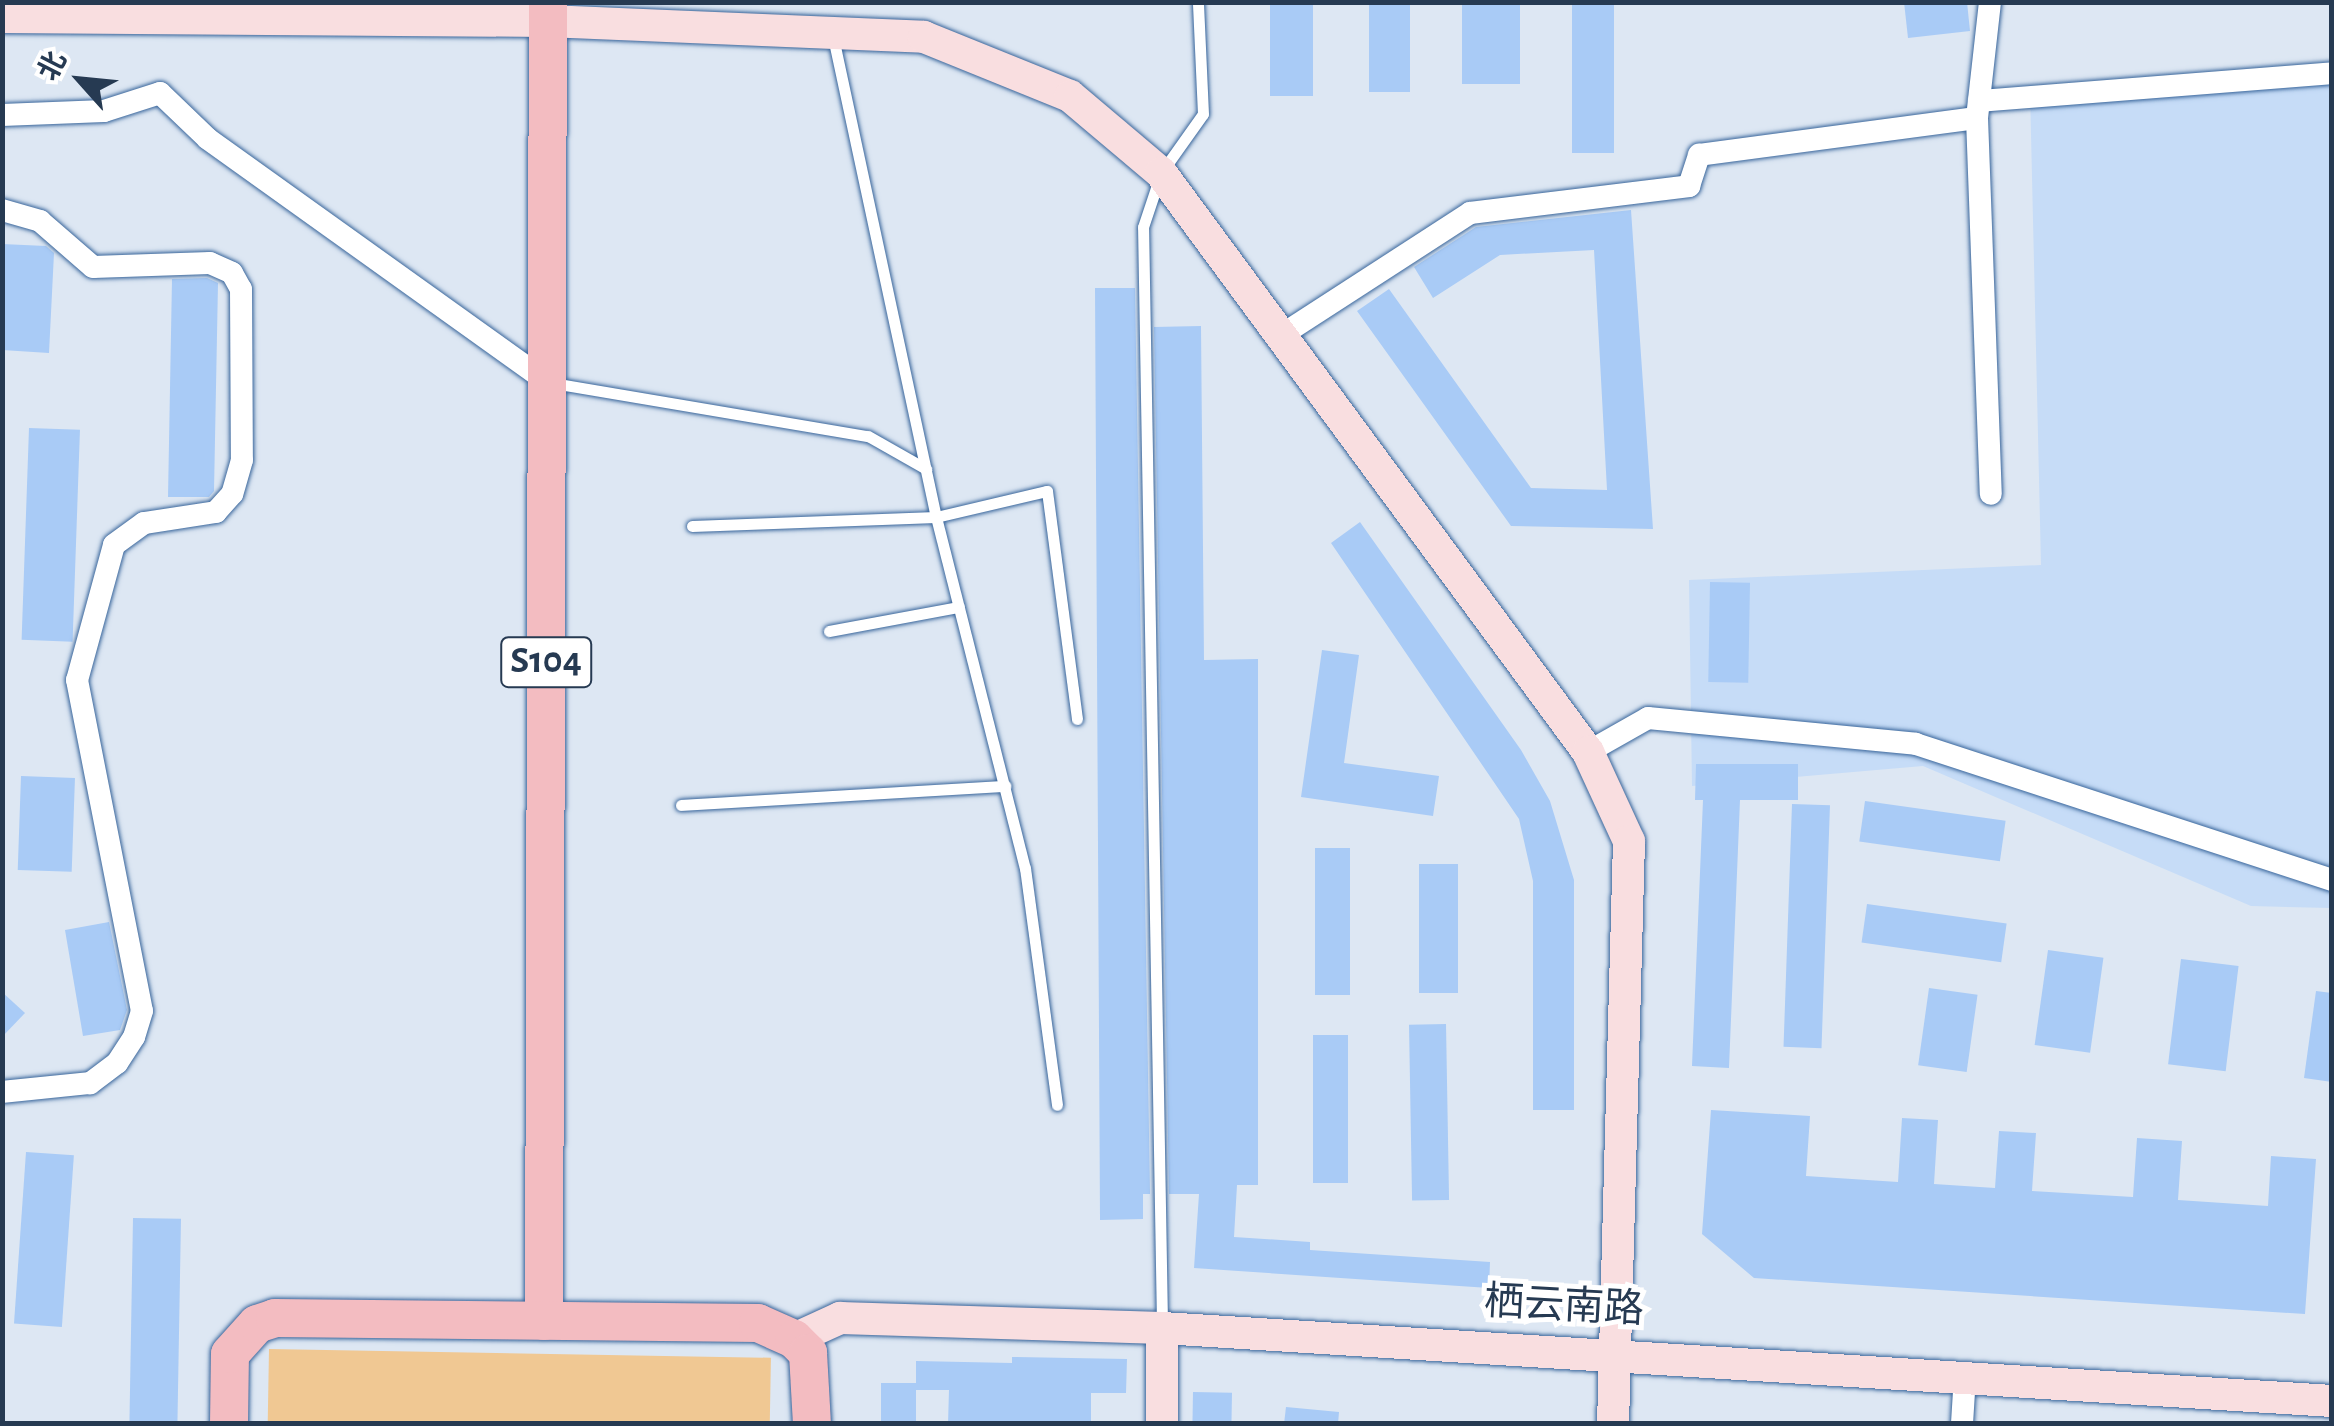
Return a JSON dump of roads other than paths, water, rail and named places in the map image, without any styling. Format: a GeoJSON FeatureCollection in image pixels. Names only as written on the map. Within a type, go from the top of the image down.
{"type":"FeatureCollection","features":[{"type":"Feature","properties":{"kind":"main road","name":"S104"},"geometry":{"type":"LineString","coordinates":[[544,1321],[548,12]]}},
{"type":"Feature","properties":{"kind":"main road"},"geometry":{"type":"LineString","coordinates":[[229,1424],[230,1354],[256,1324],[275,1318],[758,1323],[794,1339],[813,1371],[812,1424]]}},
{"type":"Feature","properties":{"kind":"street"},"geometry":{"type":"LineString","coordinates":[[494,2],[548,12]]}},
{"type":"Feature","properties":{"kind":"street"},"geometry":{"type":"LineString","coordinates":[[1990,2],[1978,109],[1991,494]]}},
{"type":"Feature","properties":{"kind":"street"},"geometry":{"type":"LineString","coordinates":[[2,17],[548,12],[924,36],[1070,96],[1161,173],[1277,338],[1588,752],[1628,841],[1618,1352],[1612,1424]]}},
{"type":"Feature","properties":{"kind":"street"},"geometry":{"type":"LineString","coordinates":[[1277,338],[1470,213],[1689,186],[1699,155],[1978,109],[2332,73]]}},
{"type":"Feature","properties":{"kind":"street"},"geometry":{"type":"LineString","coordinates":[[2,115],[104,111],[160,93],[208,139],[546,382]]}},
{"type":"Feature","properties":{"kind":"street"},"geometry":{"type":"LineString","coordinates":[[2,210],[40,220],[93,266],[210,263],[232,273],[241,289],[242,460],[232,494],[216,512],[144,523],[114,544],[77,680],[142,1011],[134,1038],[117,1063],[90,1083],[2,1092]]}},
{"type":"Feature","properties":{"kind":"street"},"geometry":{"type":"LineString","coordinates":[[1588,752],[1648,718],[1916,744],[2332,880]]}},
{"type":"Feature","properties":{"kind":"street","name":"栖云南路"},"geometry":{"type":"LineString","coordinates":[[794,1339],[840,1318],[1162,1328],[1618,1352],[2332,1400]]}},
{"type":"Feature","properties":{"kind":"street"},"geometry":{"type":"LineString","coordinates":[[1162,1328],[1162,1424]]}},
{"type":"Feature","properties":{"kind":"street"},"geometry":{"type":"LineString","coordinates":[[1962,1424],[1965,1375]]}},
{"type":"Feature","properties":{"kind":"lane"},"geometry":{"type":"LineString","coordinates":[[1162,1328],[1144,227],[1161,173],[1203,114],[1198,2]]}},
{"type":"Feature","properties":{"kind":"lane"},"geometry":{"type":"LineString","coordinates":[[832,33],[936,517],[1026,868],[1058,1105]]}},
{"type":"Feature","properties":{"kind":"lane"},"geometry":{"type":"LineString","coordinates":[[546,382],[868,436],[926,469]]}},
{"type":"Feature","properties":{"kind":"lane"},"geometry":{"type":"LineString","coordinates":[[692,526],[936,517],[1046,491],[1076,719]]}},
{"type":"Feature","properties":{"kind":"lane"},"geometry":{"type":"LineString","coordinates":[[829,631],[959,607]]}},
{"type":"Feature","properties":{"kind":"lane"},"geometry":{"type":"LineString","coordinates":[[682,805],[1005,786]]}}]}
